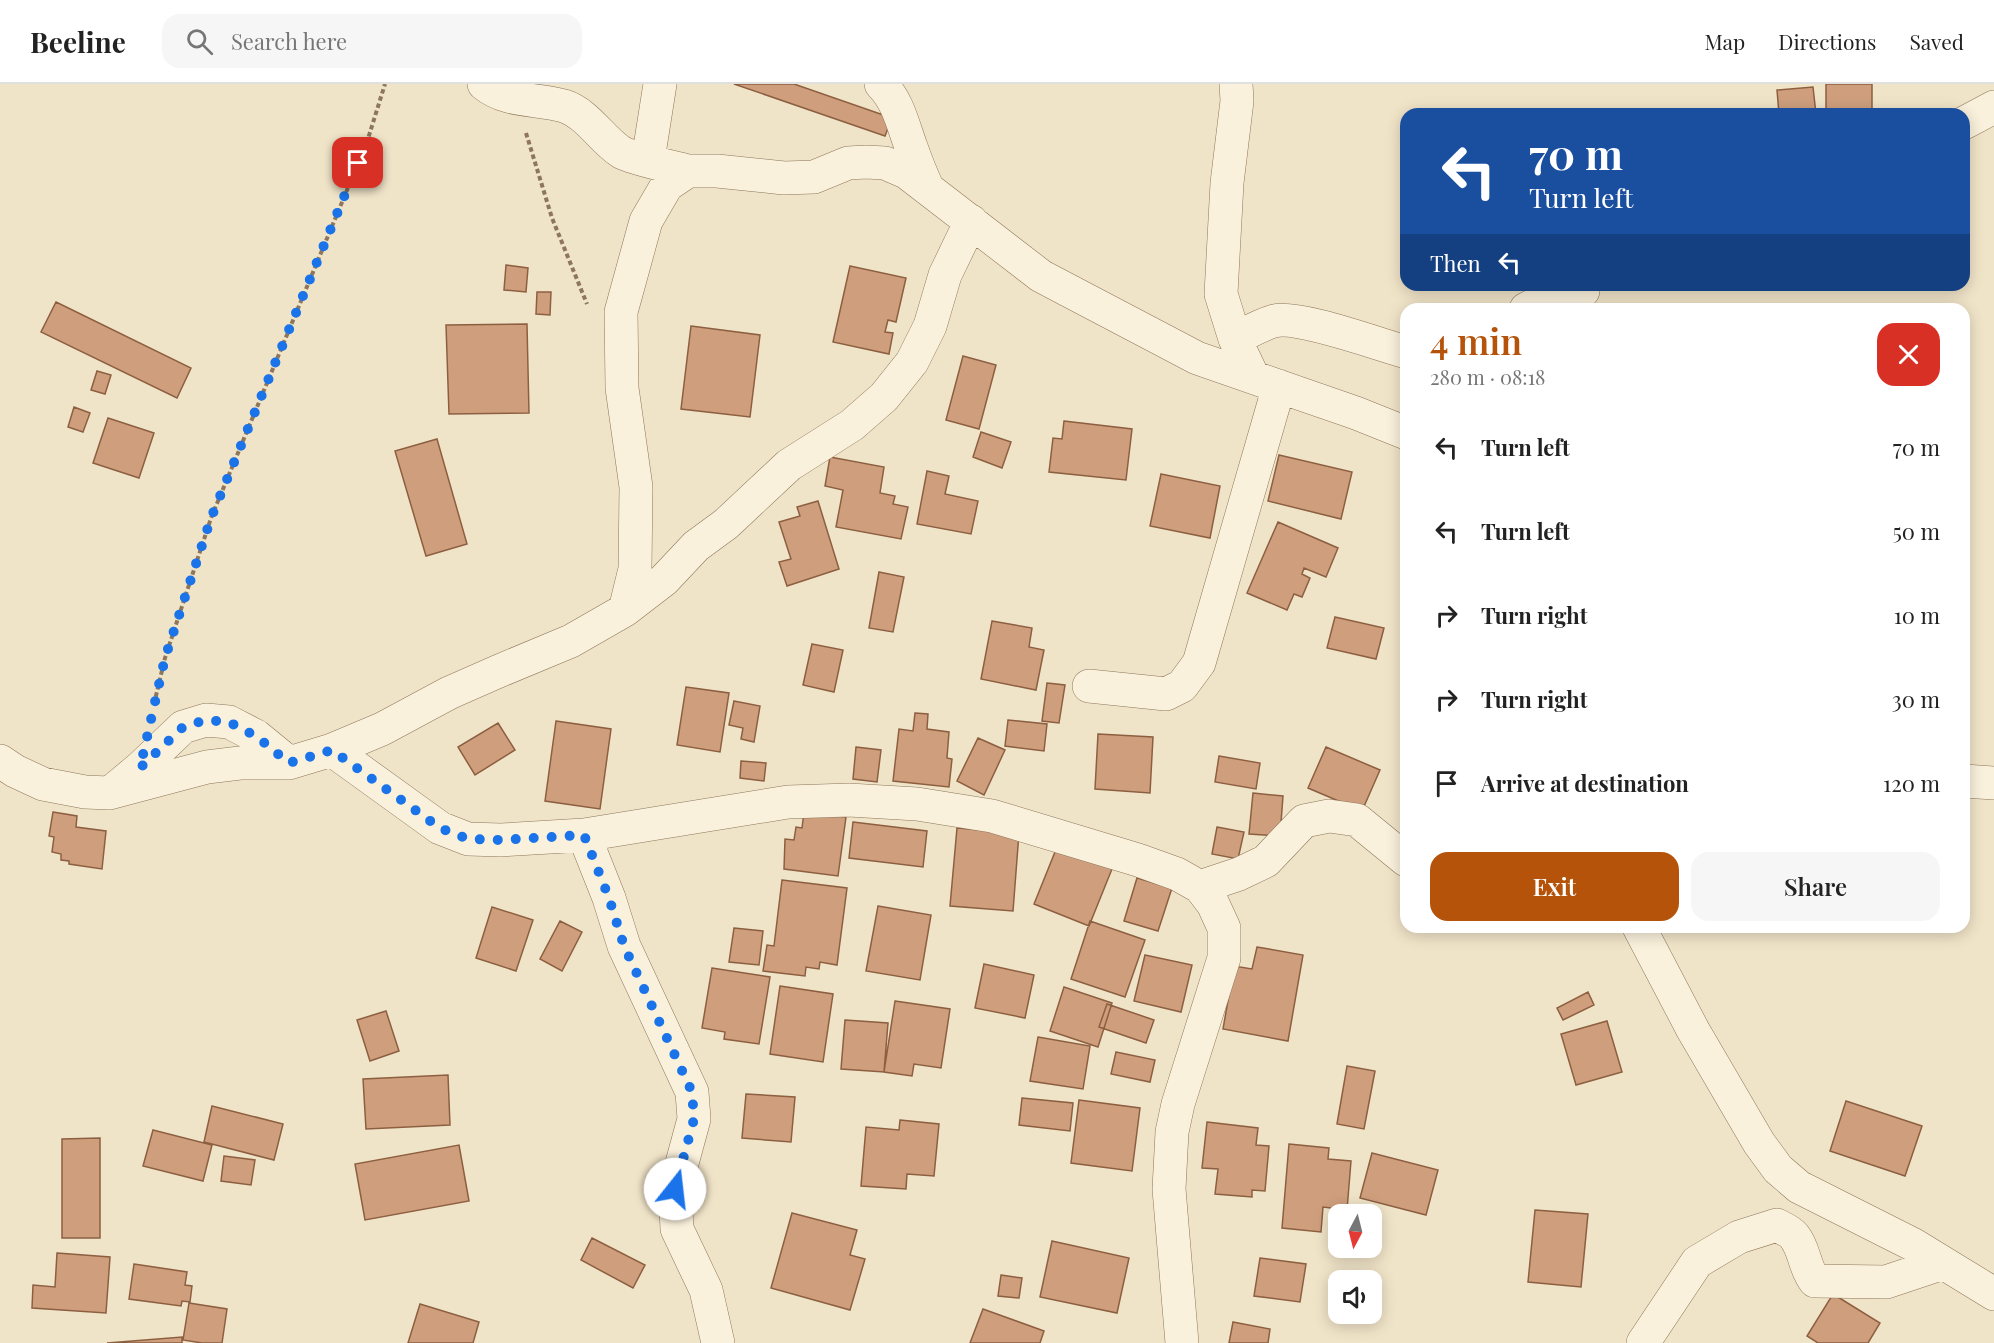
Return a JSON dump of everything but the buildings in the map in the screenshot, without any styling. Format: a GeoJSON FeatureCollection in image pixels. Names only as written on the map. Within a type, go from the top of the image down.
{"type":"FeatureCollection","features":[{"type":"Feature","properties":{"kind":"street"},"geometry":{"type":"LineString","coordinates":[[484,84],[493,91],[528,101],[564,106],[579,114],[601,136],[623,153],[688,171],[717,171],[784,178],[814,177],[848,163],[885,163],[906,172],[927,187],[1041,276],[1197,358],[1356,412],[1400,430]]}},
{"type":"Feature","properties":{"kind":"street"},"geometry":{"type":"LineString","coordinates":[[648,160],[660,84]]}},
{"type":"Feature","properties":{"kind":"street"},"geometry":{"type":"LineString","coordinates":[[881,84],[889,92],[901,114],[927,187]]}},
{"type":"Feature","properties":{"kind":"street"},"geometry":{"type":"LineString","coordinates":[[1089,686],[1166,694],[1182,686],[1198,663],[1266,381],[1235,339],[1221,294],[1227,183],[1237,101],[1236,84]]}},
{"type":"Feature","properties":{"kind":"street"},"geometry":{"type":"LineString","coordinates":[[1970,120],[1994,107]]}},
{"type":"Feature","properties":{"kind":"street"},"geometry":{"type":"LineString","coordinates":[[625,610],[635,568],[636,487],[622,388],[621,312],[646,221],[667,186],[688,171]]}},
{"type":"Feature","properties":{"kind":"street"},"geometry":{"type":"LineString","coordinates":[[0,761],[43,784],[86,792],[109,793],[207,767],[240,763],[289,763],[332,750],[382,729],[449,693],[571,641],[625,610],[664,580],[696,546],[726,524],[789,465],[852,425],[884,397],[912,362],[930,326],[945,275],[970,221]]}},
{"type":"Feature","properties":{"kind":"street"},"geometry":{"type":"LineString","coordinates":[[1538,303],[1556,294],[1582,295]]}},
{"type":"Feature","properties":{"kind":"street"},"geometry":{"type":"LineString","coordinates":[[1235,339],[1276,320],[1308,323],[1400,350]]}},
{"type":"Feature","properties":{"kind":"street"},"geometry":{"type":"LineString","coordinates":[[109,793],[140,768],[183,727],[206,720],[229,722],[256,736],[289,763]]}},
{"type":"Feature","properties":{"kind":"street"},"geometry":{"type":"LineString","coordinates":[[332,750],[440,828],[468,839],[501,840],[584,835],[788,802],[849,800],[917,804],[992,816],[1177,874],[1200,886],[1214,904],[1224,927],[1224,958],[1178,1104],[1172,1132],[1169,1189],[1182,1343]]}},
{"type":"Feature","properties":{"kind":"street"},"geometry":{"type":"LineString","coordinates":[[1970,781],[1994,783]]}},
{"type":"Feature","properties":{"kind":"street"},"geometry":{"type":"LineString","coordinates":[[1200,886],[1239,874],[1266,861],[1304,821],[1329,816],[1357,820],[1400,855]]}},
{"type":"Feature","properties":{"kind":"street"},"geometry":{"type":"LineString","coordinates":[[584,835],[609,898],[624,946],[692,1092],[694,1119],[675,1189],[677,1229],[706,1290],[718,1343]]}},
{"type":"Feature","properties":{"kind":"street"},"geometry":{"type":"LineString","coordinates":[[1642,933],[1693,1030],[1759,1143],[1778,1169],[1799,1187],[1914,1245],[1994,1294]]}},
{"type":"Feature","properties":{"kind":"street"},"geometry":{"type":"LineString","coordinates":[[1643,1343],[1697,1262],[1740,1237],[1777,1225],[1793,1235],[1803,1253],[1810,1275],[1815,1281],[1886,1282],[1943,1263]]}},
{"type":"Feature","properties":{"kind":"path"},"geometry":{"type":"LineString","coordinates":[[152,713],[165,658],[211,518],[367,141],[385,84]]}},
{"type":"Feature","properties":{"kind":"path"},"geometry":{"type":"LineString","coordinates":[[515,97],[552,218],[591,314]]}},
{"type":"Feature","properties":{"kind":"route"},"geometry":{"type":"LineString","coordinates":[[358,163],[211,518],[165,658],[140,768],[183,727],[206,720],[229,722],[256,736],[289,763],[332,750],[440,828],[468,839],[501,840],[584,835],[609,898],[624,946],[692,1092],[694,1119],[675,1189]]}}]}
